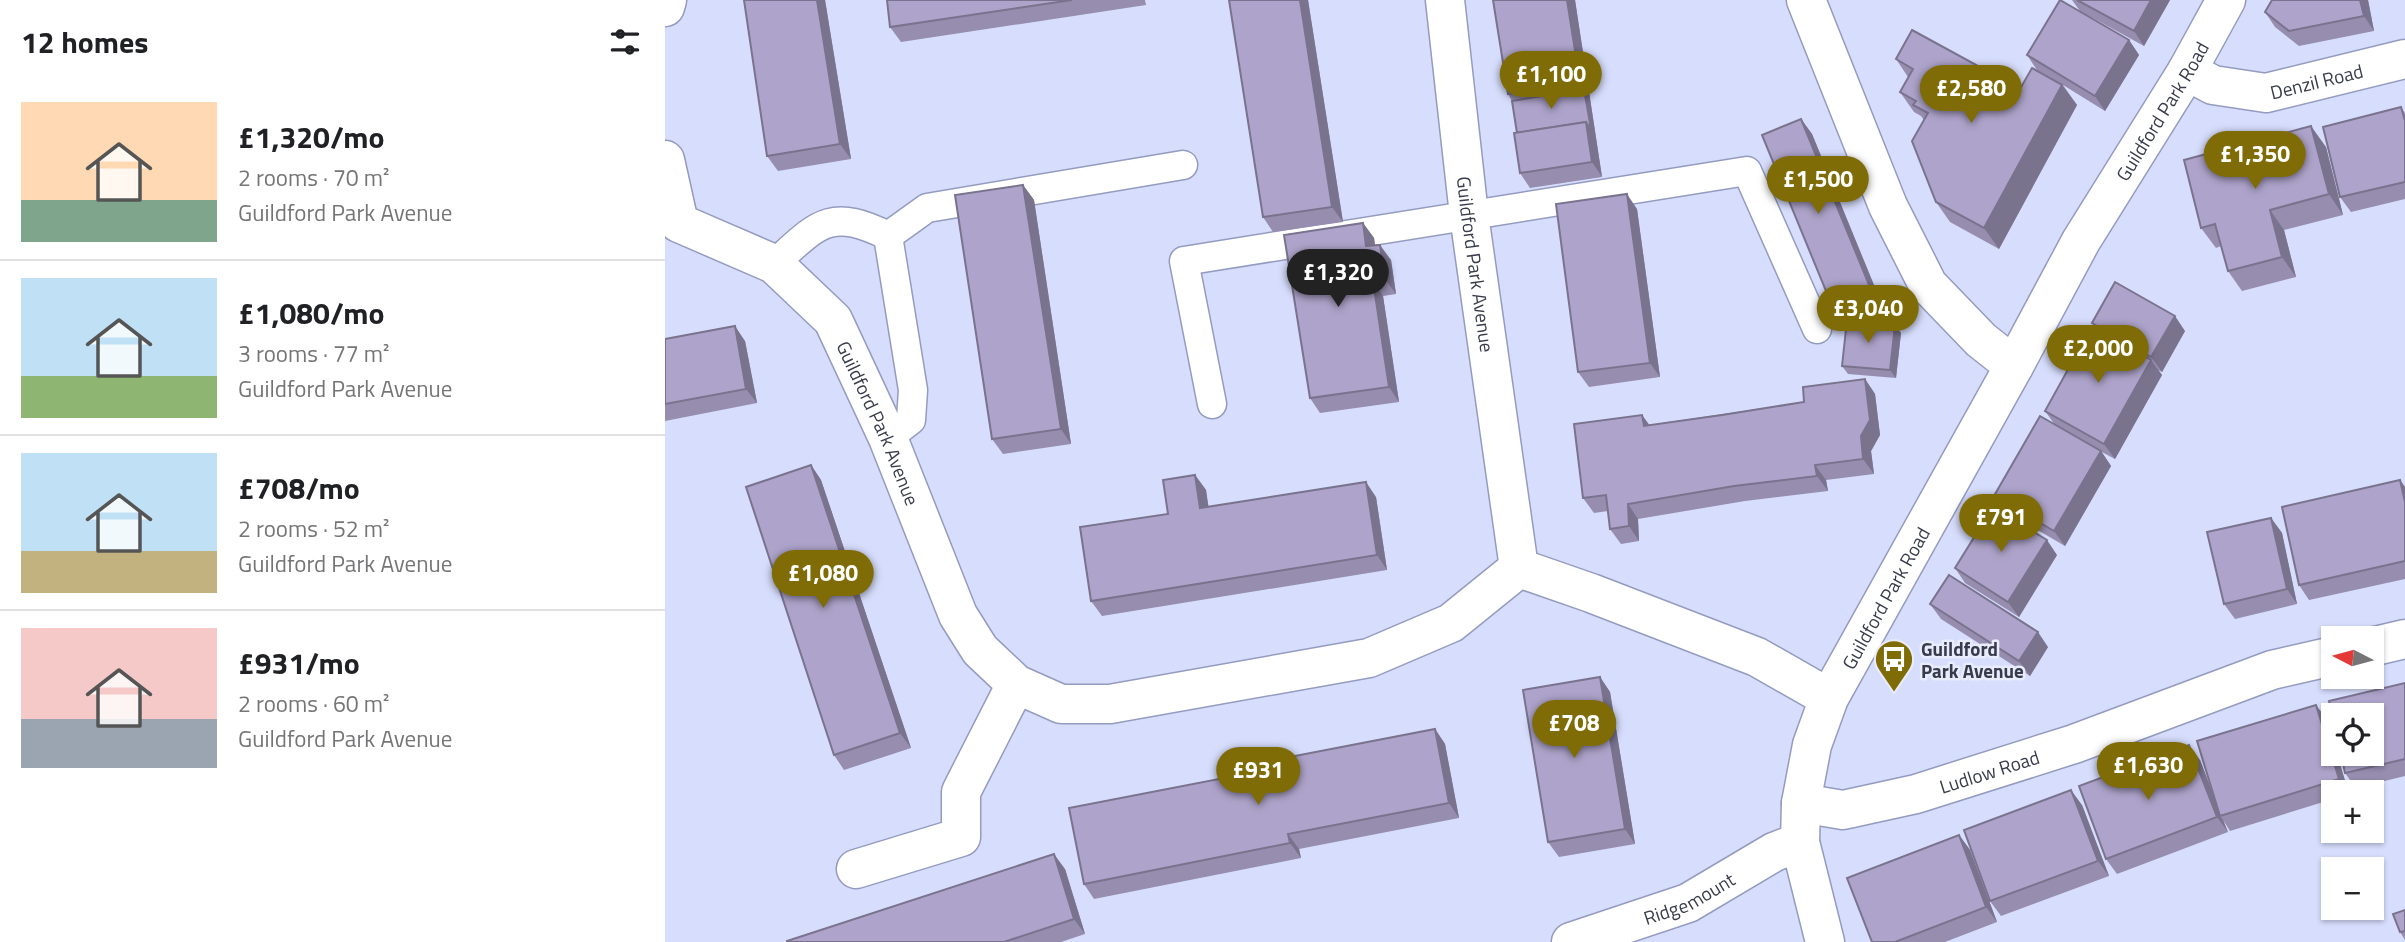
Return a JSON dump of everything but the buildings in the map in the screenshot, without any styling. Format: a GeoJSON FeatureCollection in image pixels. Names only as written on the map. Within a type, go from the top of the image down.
{"type":"FeatureCollection","features":[{"type":"Feature","properties":{"kind":"street"},"geometry":{"type":"LineString","coordinates":[[665,7],[667,0]]}},
{"type":"Feature","properties":{"kind":"street","name":"Guildford Park Avenue"},"geometry":{"type":"LineString","coordinates":[[665,160],[672,228],[774,264],[833,320],[888,438],[958,615],[980,650],[1016,684],[1061,704],[1110,704],[1369,658],[1451,623],[1519,568],[1469,215],[1445,0]]}},
{"type":"Feature","properties":{"kind":"street"},"geometry":{"type":"LineString","coordinates":[[1806,0],[1888,206],[1928,285],[1981,340],[2014,366]]}},
{"type":"Feature","properties":{"kind":"street","name":"Guildford Park Road"},"geometry":{"type":"LineString","coordinates":[[1825,942],[1800,842],[1801,803],[1812,744],[1829,698],[2081,241],[2187,71],[2226,0]]}},
{"type":"Feature","properties":{"kind":"street","name":"Denzil Road"},"geometry":{"type":"LineString","coordinates":[[2187,71],[2213,85],[2266,93],[2405,60]]}},
{"type":"Feature","properties":{"kind":"street"},"geometry":{"type":"LineString","coordinates":[[1519,568],[1757,657],[1829,698]]}},
{"type":"Feature","properties":{"kind":"street"},"geometry":{"type":"LineString","coordinates":[[2384,644],[2405,639]]}},
{"type":"Feature","properties":{"kind":"street","name":"Ludlow Road"},"geometry":{"type":"LineString","coordinates":[[1801,803],[1843,810],[1916,794],[2074,744],[2272,670],[2321,659]]}},
{"type":"Feature","properties":{"kind":"street"},"geometry":{"type":"LineString","coordinates":[[856,869],[961,837],[961,792],[1016,684]]}},
{"type":"Feature","properties":{"kind":"street","name":"Ridgemount"},"geometry":{"type":"LineString","coordinates":[[1571,942],[1688,903],[1773,852],[1800,842]]}},
{"type":"Feature","properties":{"kind":"lane"},"geometry":{"type":"LineString","coordinates":[[888,236],[927,208],[1183,165]]}},
{"type":"Feature","properties":{"kind":"lane"},"geometry":{"type":"LineString","coordinates":[[1212,404],[1184,261],[1747,171],[1817,329]]}},
{"type":"Feature","properties":{"kind":"lane"},"geometry":{"type":"LineString","coordinates":[[774,264],[807,233],[834,221],[847,220],[865,225],[888,236]]}},
{"type":"Feature","properties":{"kind":"lane"},"geometry":{"type":"LineString","coordinates":[[888,236],[913,390],[911,420],[888,438]]}},
{"type":"Feature","properties":{"kind":"place","name":"Guildford Park Avenue"},"geometry":{"type":"Point","coordinates":[1894,693]}}]}
